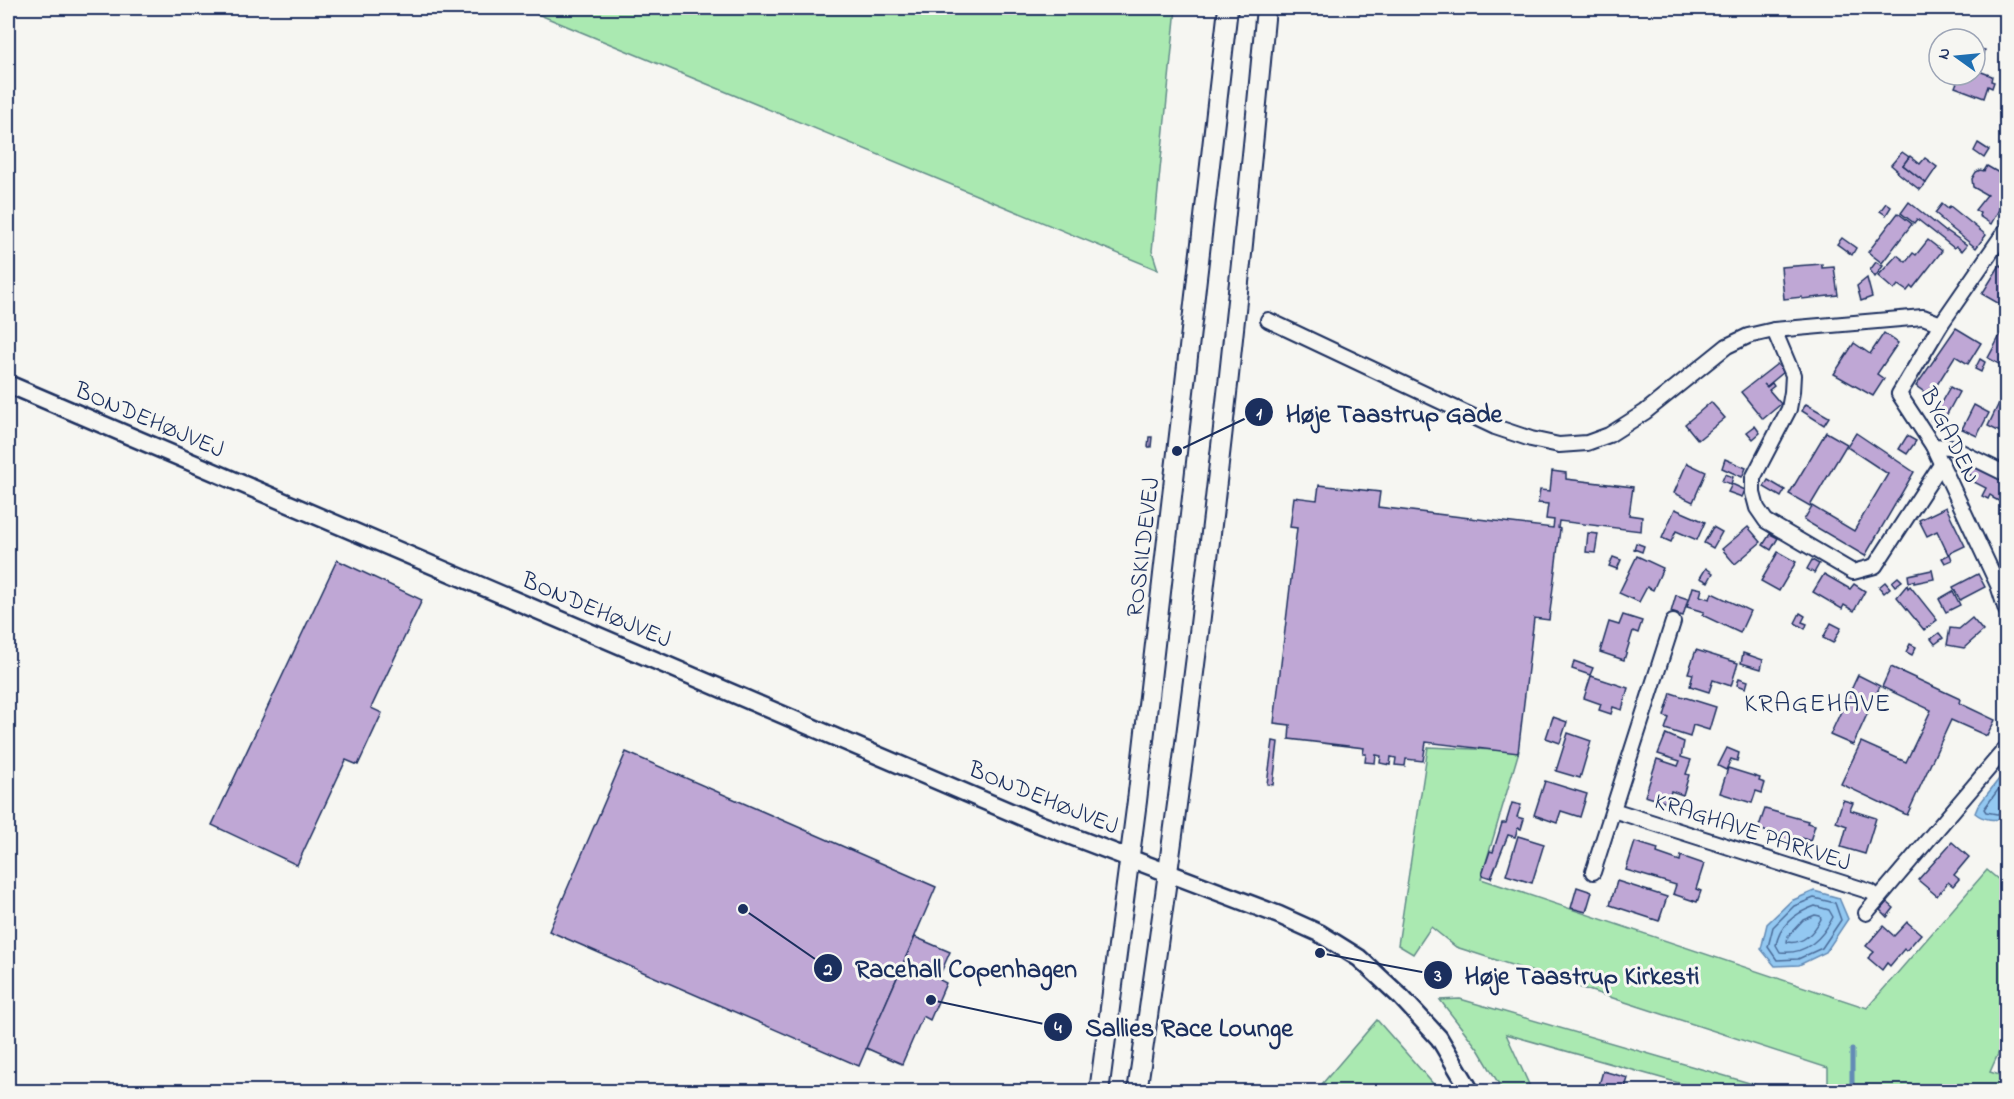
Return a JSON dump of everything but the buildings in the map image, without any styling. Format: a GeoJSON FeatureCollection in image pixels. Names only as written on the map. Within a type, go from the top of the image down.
{"type":"FeatureCollection","features":[{"type":"Feature","properties":{"kind":"main road","name":"ROSKILDEVEJ"},"geometry":{"type":"LineString","coordinates":[[1099,1092],[1129,858],[1228,8]]}},
{"type":"Feature","properties":{"kind":"main road"},"geometry":{"type":"LineString","coordinates":[[1137,1092],[1169,874],[1204,597],[1246,223],[1266,8]]}},
{"type":"Feature","properties":{"kind":"street","name":"BYGADEN"},"geometry":{"type":"LineString","coordinates":[[2007,230],[1941,324],[1899,394],[1942,463],[1998,585],[2007,610]]}},
{"type":"Feature","properties":{"kind":"street"},"geometry":{"type":"LineString","coordinates":[[1268,320],[1495,427],[1531,439],[1559,445],[1587,443],[1609,435],[1645,412],[1726,346],[1748,336],[1774,330],[1923,317],[1941,324]]}},
{"type":"Feature","properties":{"kind":"street"},"geometry":{"type":"LineString","coordinates":[[1774,330],[1793,375],[1789,409],[1753,478],[1756,508],[1766,521],[1853,572],[1875,566],[1942,463]]}},
{"type":"Feature","properties":{"kind":"street","name":"BONDEHØJVEJ"},"geometry":{"type":"LineString","coordinates":[[8,384],[1034,822],[1280,915],[1319,933],[1359,958],[1402,998],[1438,1038],[1472,1092]]}},
{"type":"Feature","properties":{"kind":"street"},"geometry":{"type":"LineString","coordinates":[[1933,446],[1951,447],[2007,474]]}},
{"type":"Feature","properties":{"kind":"street"},"geometry":{"type":"LineString","coordinates":[[1593,872],[1672,622]]}},
{"type":"Feature","properties":{"kind":"street"},"geometry":{"type":"LineString","coordinates":[[1866,913],[2007,748]]}},
{"type":"Feature","properties":{"kind":"street","name":"KRAGHAVE PARKVEJ"},"geometry":{"type":"LineString","coordinates":[[1613,810],[1871,892],[1878,898]]}},
{"type":"Feature","properties":{"kind":"green space"},"geometry":{"type":"Polygon","coordinates":[[[523,8],[1176,8],[1152,251],[1158,270],[523,8]]]}},
{"type":"Feature","properties":{"kind":"green space"},"geometry":{"type":"Polygon","coordinates":[[[1428,747],[1519,751],[1481,879],[1867,1008],[1987,870],[2006,886],[2006,1036],[1990,1072],[2006,1077],[2006,1091],[1828,1091],[1828,1068],[1456,947],[1431,927],[1413,954],[1398,945],[1428,747]]]}},
{"type":"Feature","properties":{"kind":"green space"},"geometry":{"type":"Polygon","coordinates":[[[1460,999],[1777,1091],[1707,1091],[1506,1034],[1532,1091],[1503,1091],[1478,1049],[1440,1000],[1460,999]]]}},
{"type":"Feature","properties":{"kind":"green space"},"geometry":{"type":"Polygon","coordinates":[[[1377,1020],[1436,1087],[1439,1091],[1316,1091],[1377,1020]]]}},
{"type":"Feature","properties":{"kind":"water"},"geometry":{"type":"Polygon","coordinates":[[[2006,770],[2006,818],[1990,819],[1975,813],[1978,806],[2006,770]]]}},
{"type":"Feature","properties":{"kind":"water"},"geometry":{"type":"Polygon","coordinates":[[[1814,891],[1839,898],[1848,919],[1826,952],[1799,965],[1775,966],[1761,949],[1767,924],[1791,901],[1814,891]]]}},
{"type":"Feature","properties":{"kind":"waterway"},"geometry":{"type":"LineString","coordinates":[[1852,1049],[1852,1092]]}},
{"type":"Feature","properties":{"kind":"place","name":"Høje Taastrup Gade"},"geometry":{"type":"Point","coordinates":[1177,451]}},
{"type":"Feature","properties":{"kind":"place","name":"Racehall Copenhagen"},"geometry":{"type":"Point","coordinates":[743,909]}},
{"type":"Feature","properties":{"kind":"place","name":"Høje Taastrup Kirkesti"},"geometry":{"type":"Point","coordinates":[1320,953]}},
{"type":"Feature","properties":{"kind":"place","name":"Sallies Race Lounge"},"geometry":{"type":"Point","coordinates":[931,1000]}},
{"type":"Feature","properties":{"kind":"district","name":"KRAGEHAVE"},"geometry":{"type":"Point","coordinates":[1818,702]}}]}
